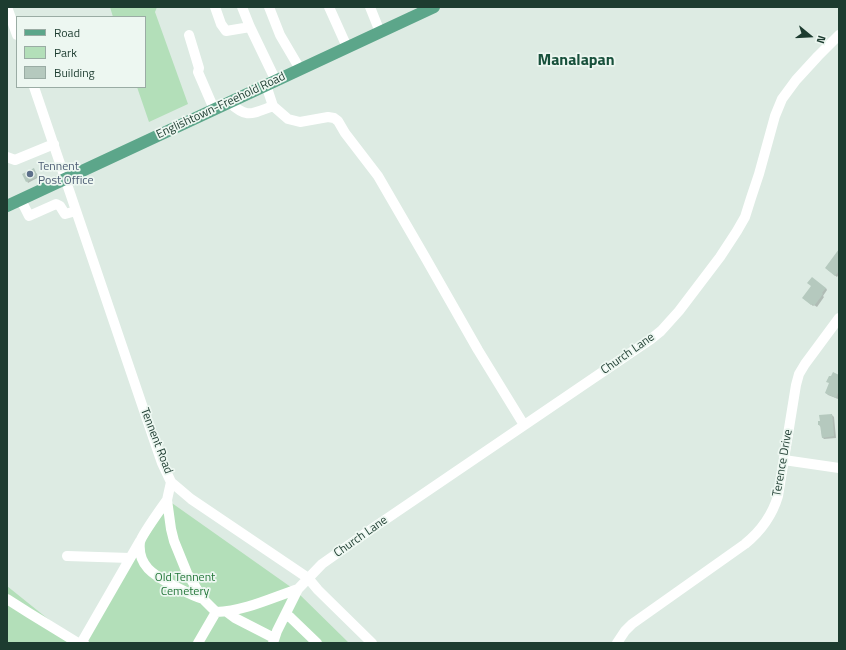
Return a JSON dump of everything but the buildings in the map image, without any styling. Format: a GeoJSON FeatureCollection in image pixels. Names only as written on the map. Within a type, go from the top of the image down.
{"type":"FeatureCollection","features":[{"type":"Feature","properties":{"kind":"main road","name":"Englishtown-Freehold Road"},"geometry":{"type":"LineString","coordinates":[[7,206],[432,7]]}},
{"type":"Feature","properties":{"kind":"street"},"geometry":{"type":"LineString","coordinates":[[7,7],[16,32]]}},
{"type":"Feature","properties":{"kind":"street"},"geometry":{"type":"LineString","coordinates":[[214,7],[221,24],[226,31],[250,27]]}},
{"type":"Feature","properties":{"kind":"street"},"geometry":{"type":"LineString","coordinates":[[242,7],[271,83],[273,106],[288,119],[295,122],[328,117],[334,118],[338,121],[345,133],[378,176],[433,269],[478,350],[524,425]]}},
{"type":"Feature","properties":{"kind":"street"},"geometry":{"type":"LineString","coordinates":[[269,7],[280,35],[300,69]]}},
{"type":"Feature","properties":{"kind":"street"},"geometry":{"type":"LineString","coordinates":[[329,7],[347,47]]}},
{"type":"Feature","properties":{"kind":"street"},"geometry":{"type":"LineString","coordinates":[[370,7],[380,32]]}},
{"type":"Feature","properties":{"kind":"street","name":"Church Lane"},"geometry":{"type":"LineString","coordinates":[[298,589],[322,564],[651,339],[661,330],[679,311],[720,257],[745,217],[775,116],[782,100],[796,80],[839,34]]}},
{"type":"Feature","properties":{"kind":"street"},"geometry":{"type":"LineString","coordinates":[[189,35],[199,68],[198,72],[214,109]]}},
{"type":"Feature","properties":{"kind":"street","name":"Tennent Road"},"geometry":{"type":"LineString","coordinates":[[34,88],[155,443],[171,482],[192,499],[308,578],[318,590],[372,643]]}},
{"type":"Feature","properties":{"kind":"street"},"geometry":{"type":"LineString","coordinates":[[229,102],[237,110],[243,113],[254,113],[273,106]]}},
{"type":"Feature","properties":{"kind":"street"},"geometry":{"type":"LineString","coordinates":[[7,157],[15,160],[54,144]]}},
{"type":"Feature","properties":{"kind":"street"},"geometry":{"type":"LineString","coordinates":[[21,200],[29,216],[56,204],[60,206],[65,214],[76,211]]}},
{"type":"Feature","properties":{"kind":"street","name":"Terence Drive"},"geometry":{"type":"LineString","coordinates":[[617,643],[632,624],[745,544],[757,534],[767,520],[775,506],[778,496],[799,374],[839,318]]}},
{"type":"Feature","properties":{"kind":"street"},"geometry":{"type":"LineString","coordinates":[[784,460],[839,468]]}},
{"type":"Feature","properties":{"kind":"street"},"geometry":{"type":"LineString","coordinates":[[171,482],[167,500],[171,529],[178,552],[187,573],[203,599],[216,612],[227,612],[263,602],[298,589]]}},
{"type":"Feature","properties":{"kind":"street"},"geometry":{"type":"LineString","coordinates":[[7,599],[29,613],[82,642],[140,541],[167,500]]}},
{"type":"Feature","properties":{"kind":"street"},"geometry":{"type":"LineString","coordinates":[[140,541],[144,563],[155,576],[203,599]]}},
{"type":"Feature","properties":{"kind":"street"},"geometry":{"type":"LineString","coordinates":[[67,556],[130,558]]}},
{"type":"Feature","properties":{"kind":"street"},"geometry":{"type":"LineString","coordinates":[[227,612],[274,641],[298,589]]}},
{"type":"Feature","properties":{"kind":"street"},"geometry":{"type":"LineString","coordinates":[[198,643],[216,612]]}},
{"type":"Feature","properties":{"kind":"street"},"geometry":{"type":"LineString","coordinates":[[286,614],[317,643]]}},
{"type":"Feature","properties":{"kind":"green space"},"geometry":{"type":"Polygon","coordinates":[[[110,7],[157,7],[155,12],[188,104],[149,122],[137,88],[146,88],[146,16],[113,16],[110,7]]]}},
{"type":"Feature","properties":{"kind":"green space","name":"Old Tennent Cemetery"},"geometry":{"type":"Polygon","coordinates":[[[169,501],[295,590],[349,643],[84,643],[169,501]]]}},
{"type":"Feature","properties":{"kind":"green space"},"geometry":{"type":"Polygon","coordinates":[[[7,586],[78,643],[7,643],[7,586]]]}},
{"type":"Feature","properties":{"kind":"place","name":"Tennent Post Office"},"geometry":{"type":"Point","coordinates":[30,174]}},
{"type":"Feature","properties":{"kind":"district","name":"Manalapan"},"geometry":{"type":"Point","coordinates":[576,61]}}]}
